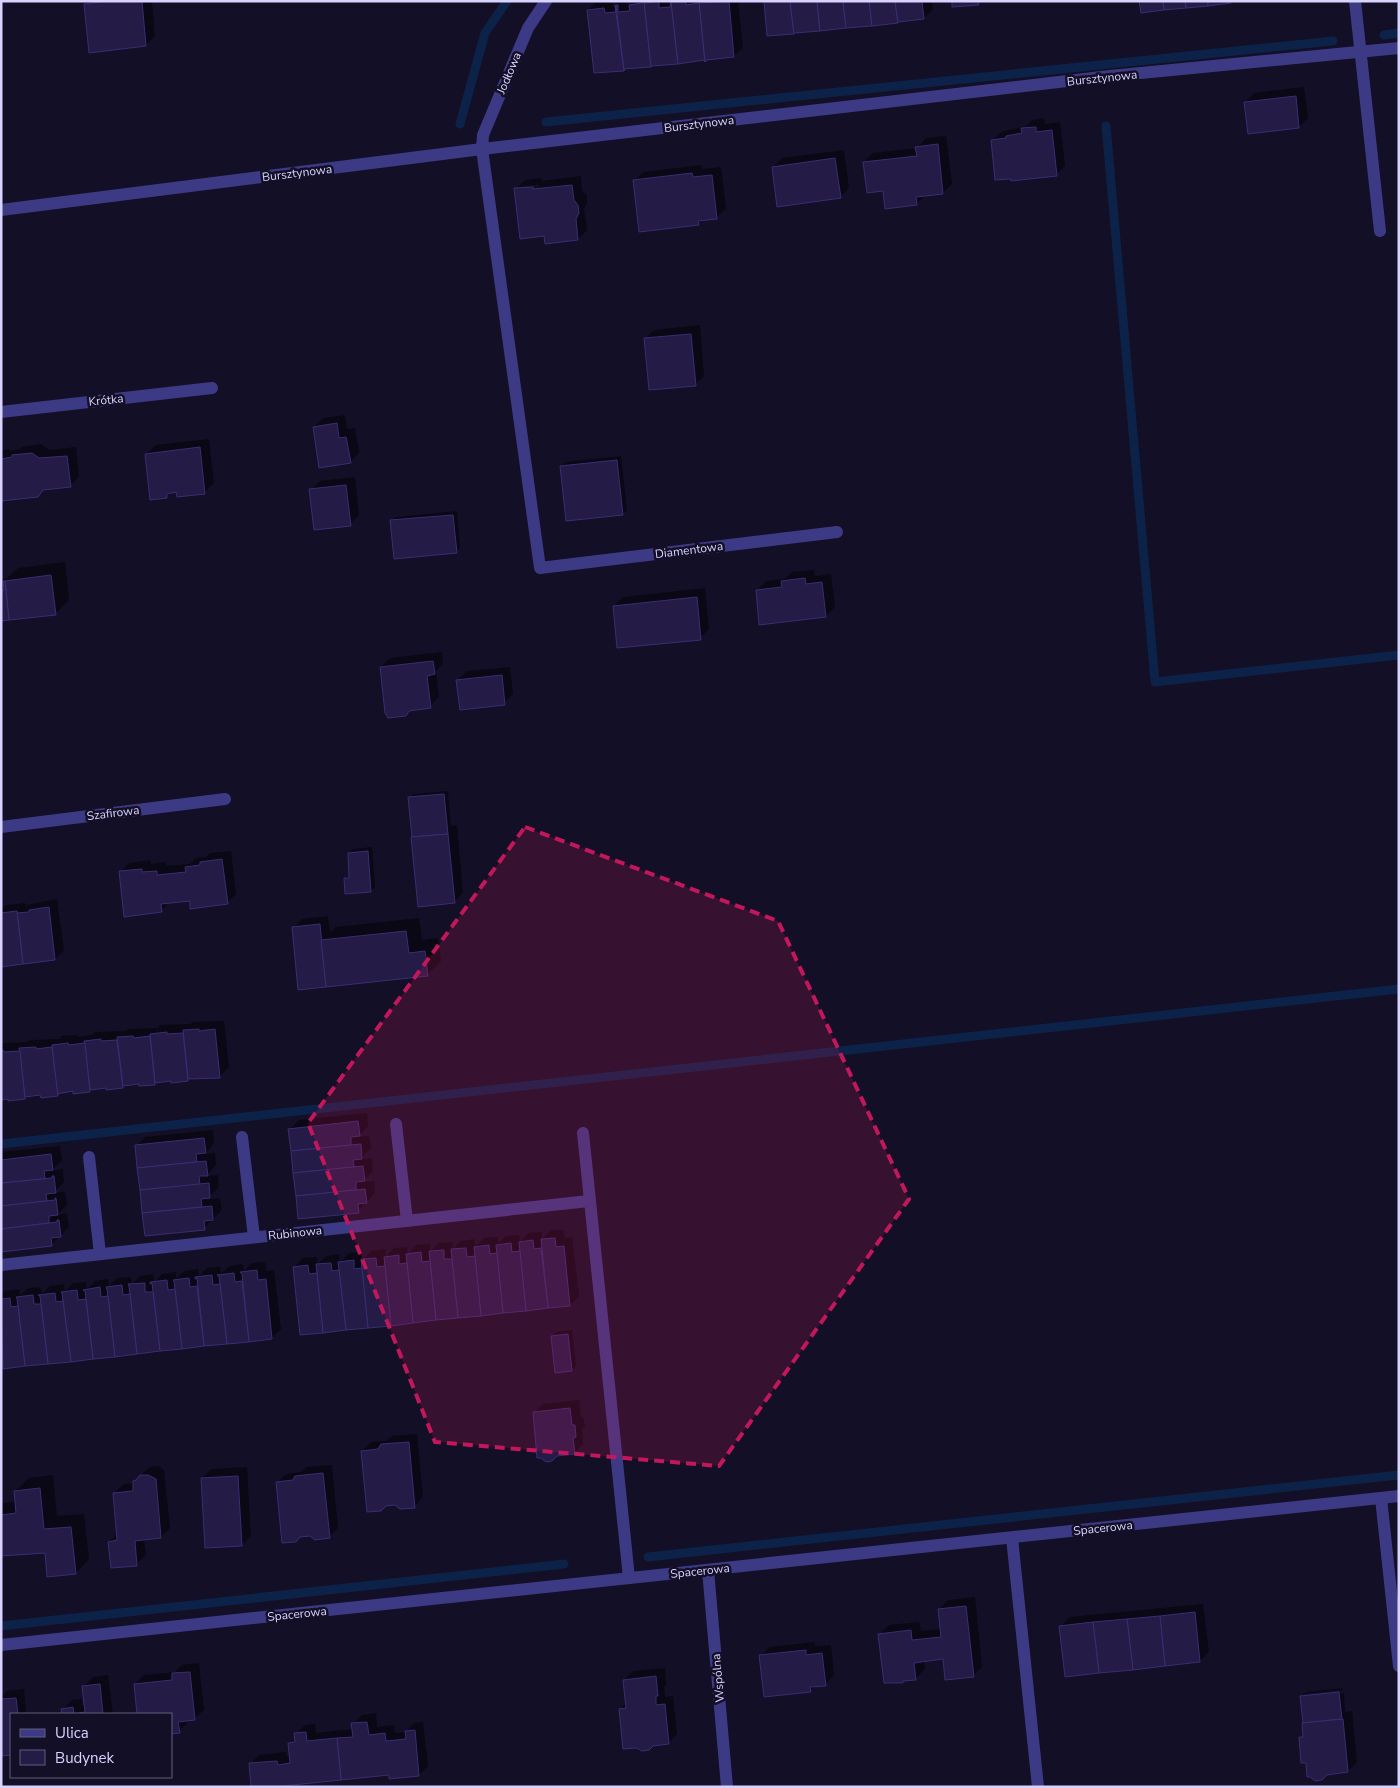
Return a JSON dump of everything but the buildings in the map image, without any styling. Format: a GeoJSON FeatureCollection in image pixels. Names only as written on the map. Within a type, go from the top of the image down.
{"type":"FeatureCollection","features":[{"type":"Feature","properties":{"kind":"street","name":"Jodłowa"},"geometry":{"type":"LineString","coordinates":[[540,568],[482,150],[482,134],[528,28],[546,1]]}},
{"type":"Feature","properties":{"kind":"street"},"geometry":{"type":"LineString","coordinates":[[1355,1],[1380,231]]}},
{"type":"Feature","properties":{"kind":"street","name":"Bursztynowa"},"geometry":{"type":"LineString","coordinates":[[1,210],[482,150],[1110,76],[1399,48]]}},
{"type":"Feature","properties":{"kind":"street","name":"Krótka"},"geometry":{"type":"LineString","coordinates":[[1,412],[212,388]]}},
{"type":"Feature","properties":{"kind":"street","name":"Diamentowa"},"geometry":{"type":"LineString","coordinates":[[540,568],[837,532]]}},
{"type":"Feature","properties":{"kind":"street","name":"Szafirowa"},"geometry":{"type":"LineString","coordinates":[[1,827],[225,800]]}},
{"type":"Feature","properties":{"kind":"street"},"geometry":{"type":"LineString","coordinates":[[396,1124],[407,1221]]}},
{"type":"Feature","properties":{"kind":"street"},"geometry":{"type":"LineString","coordinates":[[583,1133],[629,1578]]}},
{"type":"Feature","properties":{"kind":"street"},"geometry":{"type":"LineString","coordinates":[[242,1137],[254,1237]]}},
{"type":"Feature","properties":{"kind":"street"},"geometry":{"type":"LineString","coordinates":[[89,1157],[100,1254]]}},
{"type":"Feature","properties":{"kind":"street","name":"Rubinowa"},"geometry":{"type":"LineString","coordinates":[[1,1265],[589,1201]]}},
{"type":"Feature","properties":{"kind":"street","name":"Spacerowa"},"geometry":{"type":"LineString","coordinates":[[1,1645],[1399,1496]]}},
{"type":"Feature","properties":{"kind":"street"},"geometry":{"type":"LineString","coordinates":[[1381,1498],[1399,1666]]}},
{"type":"Feature","properties":{"kind":"street"},"geometry":{"type":"LineString","coordinates":[[1012,1538],[1038,1787]]}},
{"type":"Feature","properties":{"kind":"street","name":"Wspólna"},"geometry":{"type":"LineString","coordinates":[[708,1570],[727,1787]]}},
{"type":"Feature","properties":{"kind":"highlighted area"},"geometry":{"type":"Polygon","coordinates":[[[525,827],[778,921],[909,1199],[719,1466],[435,1442],[308,1123],[525,827]]]}},
{"type":"Feature","properties":{"kind":"waterway"},"geometry":{"type":"LineString","coordinates":[[460,124],[485,33],[507,1]]}},
{"type":"Feature","properties":{"kind":"waterway"},"geometry":{"type":"LineString","coordinates":[[1384,35],[1399,33]]}},
{"type":"Feature","properties":{"kind":"waterway"},"geometry":{"type":"LineString","coordinates":[[546,122],[1333,41]]}},
{"type":"Feature","properties":{"kind":"waterway"},"geometry":{"type":"LineString","coordinates":[[1106,126],[1155,682],[1399,655]]}},
{"type":"Feature","properties":{"kind":"waterway"},"geometry":{"type":"LineString","coordinates":[[1,1144],[1399,989]]}},
{"type":"Feature","properties":{"kind":"waterway"},"geometry":{"type":"LineString","coordinates":[[648,1557],[1399,1475]]}},
{"type":"Feature","properties":{"kind":"waterway"},"geometry":{"type":"LineString","coordinates":[[1,1626],[564,1564]]}}]}
